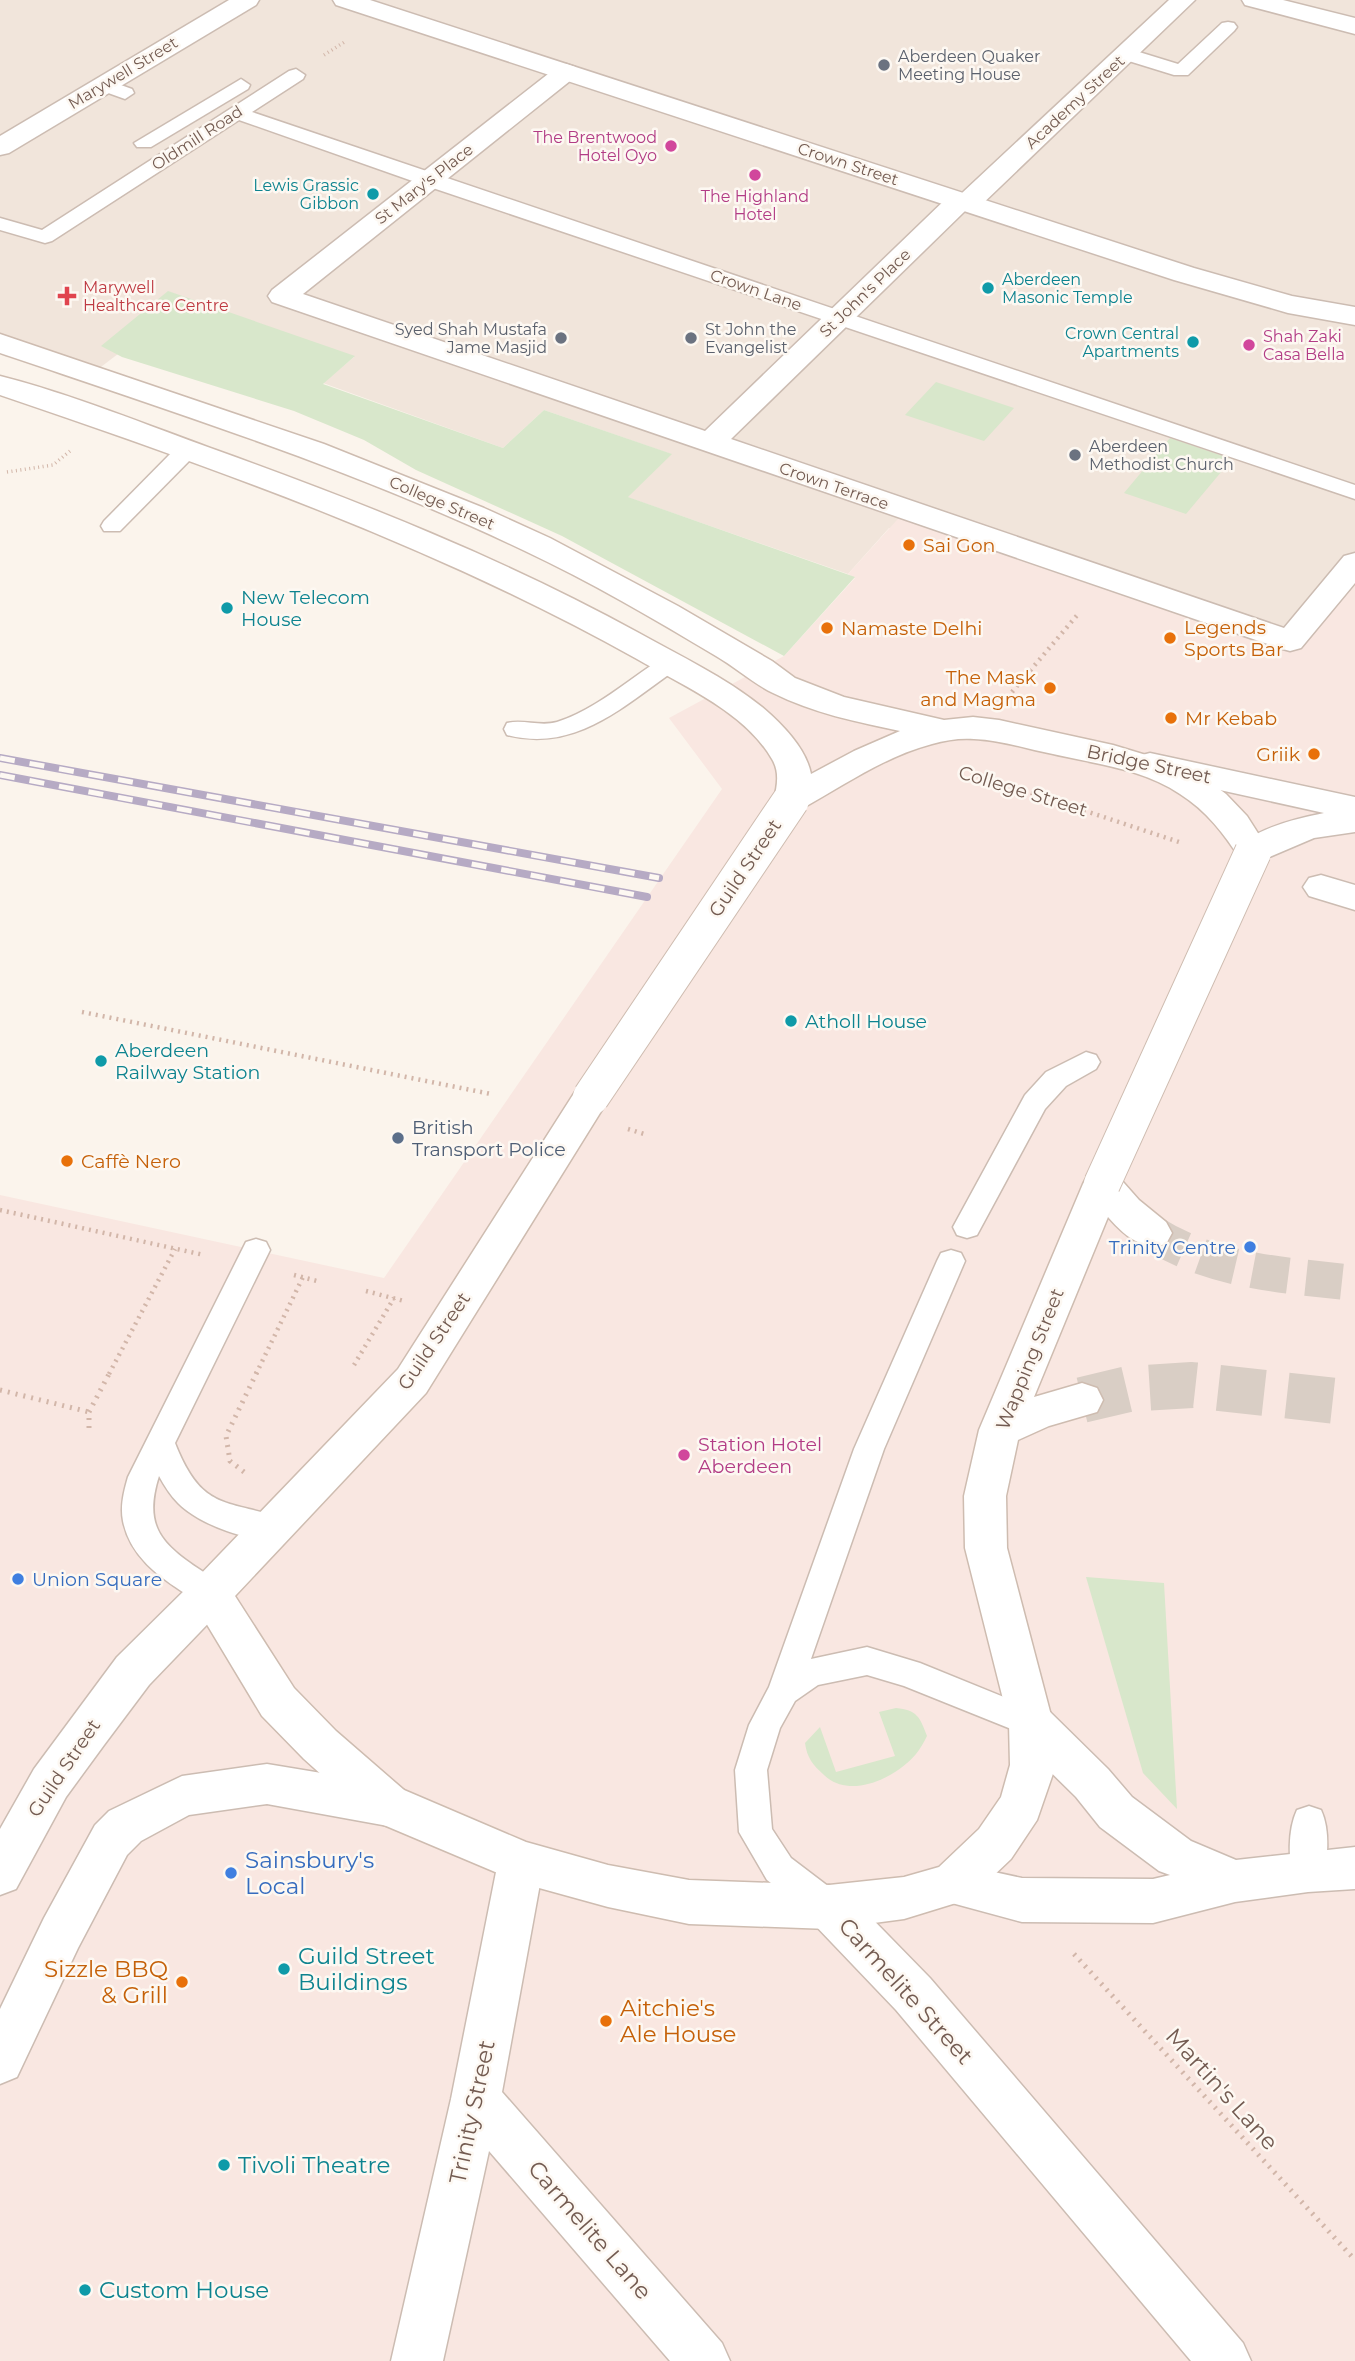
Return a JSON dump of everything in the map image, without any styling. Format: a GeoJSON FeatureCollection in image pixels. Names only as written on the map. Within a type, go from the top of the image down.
{"type":"FeatureCollection","features":[{"type":"Feature","properties":{"kind":"street","name":"Marywell Street"},"geometry":{"type":"LineString","coordinates":[[5,138],[115,89],[247,0]]}},
{"type":"Feature","properties":{"kind":"street","name":"Crown Street"},"geometry":{"type":"LineString","coordinates":[[345,0],[1236,289],[1288,304],[1355,316]]}},
{"type":"Feature","properties":{"kind":"street","name":"Academy Street"},"geometry":{"type":"LineString","coordinates":[[964,202],[1184,0]]}},
{"type":"Feature","properties":{"kind":"street"},"geometry":{"type":"LineString","coordinates":[[1254,0],[1355,26]]}},
{"type":"Feature","properties":{"kind":"street","name":"St Mary's Place"},"geometry":{"type":"LineString","coordinates":[[282,296],[566,72]]}},
{"type":"Feature","properties":{"kind":"street","name":"St John's Place"},"geometry":{"type":"LineString","coordinates":[[709,443],[964,202]]}},
{"type":"Feature","properties":{"kind":"street","name":"Crown Terrace"},"geometry":{"type":"LineString","coordinates":[[282,296],[1290,641],[1355,563]]}},
{"type":"Feature","properties":{"kind":"street","name":"College Street"},"geometry":{"type":"LineString","coordinates":[[0,343],[313,450],[473,515],[539,545],[667,613],[761,668],[783,685],[835,706],[861,712]]}},
{"type":"Feature","properties":{"kind":"street"},"geometry":{"type":"LineString","coordinates":[[0,385],[187,450],[387,526],[578,613],[669,664],[749,715],[775,739],[788,756],[796,777],[791,800]]}},
{"type":"Feature","properties":{"kind":"street","name":"Bridge Street"},"geometry":{"type":"LineString","coordinates":[[861,712],[943,730]]}},
{"type":"Feature","properties":{"kind":"street","name":"Bridge Street"},"geometry":{"type":"LineString","coordinates":[[791,800],[900,742],[943,730],[983,728],[1355,808]]}},
{"type":"Feature","properties":{"kind":"street"},"geometry":{"type":"LineString","coordinates":[[1150,764],[1203,793],[1221,807],[1236,822],[1253,852],[1304,828],[1355,820]]}},
{"type":"Feature","properties":{"kind":"street","name":"Guild Street"},"geometry":{"type":"LineString","coordinates":[[0,1874],[50,1783],[133,1671],[274,1528],[412,1381],[591,1097],[791,800]]}},
{"type":"Feature","properties":{"kind":"street","name":"Wapping Street"},"geometry":{"type":"LineString","coordinates":[[830,1907],[904,1898],[953,1884],[995,1844],[1021,1805],[1033,1765],[1031,1723],[986,1548],[985,1496],[1000,1430],[1102,1184],[1253,852]]}},
{"type":"Feature","properties":{"kind":"street"},"geometry":{"type":"LineString","coordinates":[[1321,887],[1355,898]]}},
{"type":"Feature","properties":{"kind":"street"},"geometry":{"type":"LineString","coordinates":[[1102,1184],[1125,1210],[1152,1233]]}},
{"type":"Feature","properties":{"kind":"street"},"geometry":{"type":"LineString","coordinates":[[1000,1430],[1040,1412],[1082,1399]]}},
{"type":"Feature","properties":{"kind":"street","name":"Carmelite Street"},"geometry":{"type":"LineString","coordinates":[[210,1594],[278,1702],[320,1745],[388,1805]]}},
{"type":"Feature","properties":{"kind":"street"},"geometry":{"type":"LineString","coordinates":[[1031,1723],[1092,1783],[1116,1812],[1143,1833],[1175,1856],[1235,1881]]}},
{"type":"Feature","properties":{"kind":"street","name":"Carmelite Street"},"geometry":{"type":"LineString","coordinates":[[0,2061],[61,1933],[111,1840],[125,1826],[142,1815],[182,1797],[267,1784],[388,1805],[521,1863],[608,1886],[689,1902],[830,1907],[913,1994],[1225,2361]]}},
{"type":"Feature","properties":{"kind":"street","name":"Trinity Street"},"geometry":{"type":"LineString","coordinates":[[417,2361],[477,2099],[521,1863]]}},
{"type":"Feature","properties":{"kind":"street"},"geometry":{"type":"LineString","coordinates":[[953,1884],[1022,1900],[1153,1901],[1235,1881],[1355,1868]]}},
{"type":"Feature","properties":{"kind":"street","name":"Carmelite Lane"},"geometry":{"type":"LineString","coordinates":[[477,2099],[704,2361]]}},
{"type":"Feature","properties":{"kind":"lane"},"geometry":{"type":"LineString","coordinates":[[1126,54],[1181,71],[1228,27]]}},
{"type":"Feature","properties":{"kind":"lane","name":"Oldmill Road"},"geometry":{"type":"LineString","coordinates":[[0,224],[45,237],[296,75]]}},
{"type":"Feature","properties":{"kind":"lane"},"geometry":{"type":"LineString","coordinates":[[144,144],[180,114],[241,85]]}},
{"type":"Feature","properties":{"kind":"lane","name":"Crown Lane"},"geometry":{"type":"LineString","coordinates":[[237,113],[428,180],[1355,492]]}},
{"type":"Feature","properties":{"kind":"lane"},"geometry":{"type":"LineString","coordinates":[[112,526],[187,450]]}},
{"type":"Feature","properties":{"kind":"lane"},"geometry":{"type":"LineString","coordinates":[[516,729],[548,732],[582,720],[669,664]]}},
{"type":"Feature","properties":{"kind":"lane"},"geometry":{"type":"LineString","coordinates":[[967,1227],[1035,1102],[1056,1079],[1086,1062]]}},
{"type":"Feature","properties":{"kind":"lane"},"geometry":{"type":"LineString","coordinates":[[210,1594],[156,1558],[142,1533],[136,1503],[160,1443],[256,1250]]}},
{"type":"Feature","properties":{"kind":"lane"},"geometry":{"type":"LineString","coordinates":[[830,1907],[779,1869],[756,1832],[751,1770],[765,1725],[784,1691],[869,1449],[951,1261]]}},
{"type":"Feature","properties":{"kind":"lane"},"geometry":{"type":"LineString","coordinates":[[160,1443],[172,1476],[202,1507],[236,1521],[274,1528]]}},
{"type":"Feature","properties":{"kind":"lane"},"geometry":{"type":"LineString","coordinates":[[784,1691],[810,1673],[867,1661],[935,1682],[1031,1723]]}},
{"type":"Feature","properties":{"kind":"lane"},"geometry":{"type":"LineString","coordinates":[[1308,1871],[1309,1821]]}},
{"type":"Feature","properties":{"kind":"path"},"geometry":{"type":"LineString","coordinates":[[296,75],[300,69],[388,14]]}},
{"type":"Feature","properties":{"kind":"path"},"geometry":{"type":"LineString","coordinates":[[983,728],[1109,578]]}},
{"type":"Feature","properties":{"kind":"path","name":"College Street"},"geometry":{"type":"LineString","coordinates":[[960,770],[1180,842]]}},
{"type":"Feature","properties":{"kind":"path"},"geometry":{"type":"LineString","coordinates":[[82,1012],[491,1094]]}},
{"type":"Feature","properties":{"kind":"path"},"geometry":{"type":"LineString","coordinates":[[0,1210],[212,1257]]}},
{"type":"Feature","properties":{"kind":"path"},"geometry":{"type":"LineString","coordinates":[[89,1428],[89,1412],[175,1249]]}},
{"type":"Feature","properties":{"kind":"path"},"geometry":{"type":"LineString","coordinates":[[294,1275],[317,1281]]}},
{"type":"Feature","properties":{"kind":"path"},"geometry":{"type":"LineString","coordinates":[[247,1474],[230,1461],[226,1436],[303,1277]]}},
{"type":"Feature","properties":{"kind":"path"},"geometry":{"type":"LineString","coordinates":[[350,1371],[394,1298],[366,1292]]}},
{"type":"Feature","properties":{"kind":"path"},"geometry":{"type":"LineString","coordinates":[[0,1390],[89,1412]]}},
{"type":"Feature","properties":{"kind":"path","name":"Martin's Lane"},"geometry":{"type":"LineString","coordinates":[[1073,1952],[1355,2260]]}},
{"type":"Feature","properties":{"kind":"shaded area"},"geometry":{"type":"Polygon","coordinates":[[[0,0],[1355,0],[1355,563],[1290,641],[889,528],[848,574],[627,497],[671,454],[544,410],[503,448],[323,383],[354,357],[156,325],[93,373],[0,343],[0,0]]]}},
{"type":"Feature","properties":{"kind":"shaded area"},"geometry":{"type":"Polygon","coordinates":[[[906,510],[1290,641],[1355,563],[1355,2361],[0,2361],[0,1195],[384,1278],[722,789],[669,718],[784,656],[855,578],[848,574],[906,510]]]}},
{"type":"Feature","properties":{"kind":"green space"},"geometry":{"type":"Polygon","coordinates":[[[168,291],[355,356],[323,384],[503,448],[544,410],[672,454],[628,497],[855,577],[784,656],[562,536],[416,470],[364,440],[294,411],[122,357],[101,346],[168,291]]]}},
{"type":"Feature","properties":{"kind":"green space"},"geometry":{"type":"Polygon","coordinates":[[[936,382],[1014,408],[984,441],[905,415],[936,382]]]}},
{"type":"Feature","properties":{"kind":"green space"},"geometry":{"type":"Polygon","coordinates":[[[1170,438],[1232,459],[1186,514],[1124,493],[1170,438]]]}},
{"type":"Feature","properties":{"kind":"green space"},"geometry":{"type":"Polygon","coordinates":[[[1086,1577],[1164,1583],[1177,1809],[1143,1773],[1086,1577]]]}},
{"type":"Feature","properties":{"kind":"green space"},"geometry":{"type":"Polygon","coordinates":[[[896,1708],[917,1716],[927,1736],[916,1754],[897,1771],[872,1783],[847,1786],[824,1775],[811,1761],[805,1743],[820,1727],[836,1772],[895,1756],[879,1712],[896,1708]]]}},
{"type":"Feature","properties":{"kind":"tunnel"},"geometry":{"type":"LineString","coordinates":[[1152,1233],[1176,1246],[1225,1264],[1276,1274],[1355,1283]]}},
{"type":"Feature","properties":{"kind":"tunnel"},"geometry":{"type":"LineString","coordinates":[[1082,1400],[1128,1389],[1192,1385],[1355,1403]]}},
{"type":"Feature","properties":{"kind":"railway"},"geometry":{"type":"LineString","coordinates":[[0,758],[659,878]]}},
{"type":"Feature","properties":{"kind":"railway"},"geometry":{"type":"LineString","coordinates":[[0,775],[647,897]]}},
{"type":"Feature","properties":{"kind":"place","name":"Aberdeen Quaker Meeting House"},"geometry":{"type":"Point","coordinates":[884,65]}},
{"type":"Feature","properties":{"kind":"place","name":"The Brentwood Hotel Oyo"},"geometry":{"type":"Point","coordinates":[671,146]}},
{"type":"Feature","properties":{"kind":"place","name":"The Highland Hotel"},"geometry":{"type":"Point","coordinates":[755,175]}},
{"type":"Feature","properties":{"kind":"place","name":"Lewis Grassic Gibbon"},"geometry":{"type":"Point","coordinates":[373,194]}},
{"type":"Feature","properties":{"kind":"place","name":"Aberdeen Masonic Temple"},"geometry":{"type":"Point","coordinates":[988,288]}},
{"type":"Feature","properties":{"kind":"place","name":"Marywell Healthcare Centre"},"geometry":{"type":"Point","coordinates":[67,296]}},
{"type":"Feature","properties":{"kind":"place","name":"Syed Shah Mustafa Jame Masjid"},"geometry":{"type":"Point","coordinates":[561,338]}},
{"type":"Feature","properties":{"kind":"place","name":"St John the Evangelist"},"geometry":{"type":"Point","coordinates":[691,338]}},
{"type":"Feature","properties":{"kind":"place","name":"Crown Central Apartments"},"geometry":{"type":"Point","coordinates":[1193,342]}},
{"type":"Feature","properties":{"kind":"place","name":"Shah Zaki Casa Bella"},"geometry":{"type":"Point","coordinates":[1249,345]}},
{"type":"Feature","properties":{"kind":"place","name":"Aberdeen Methodist Church"},"geometry":{"type":"Point","coordinates":[1075,455]}},
{"type":"Feature","properties":{"kind":"place","name":"Sai Gon"},"geometry":{"type":"Point","coordinates":[909,545]}},
{"type":"Feature","properties":{"kind":"place","name":"New Telecom House"},"geometry":{"type":"Point","coordinates":[227,608]}},
{"type":"Feature","properties":{"kind":"place","name":"Namaste Delhi"},"geometry":{"type":"Point","coordinates":[827,628]}},
{"type":"Feature","properties":{"kind":"place","name":"Legends Sports Bar"},"geometry":{"type":"Point","coordinates":[1170,638]}},
{"type":"Feature","properties":{"kind":"place","name":"The Mask and Magma"},"geometry":{"type":"Point","coordinates":[1050,688]}},
{"type":"Feature","properties":{"kind":"place","name":"Mr Kebab"},"geometry":{"type":"Point","coordinates":[1171,718]}},
{"type":"Feature","properties":{"kind":"place","name":"Griik"},"geometry":{"type":"Point","coordinates":[1314,754]}},
{"type":"Feature","properties":{"kind":"place","name":"Atholl House"},"geometry":{"type":"Point","coordinates":[791,1021]}},
{"type":"Feature","properties":{"kind":"place","name":"Aberdeen Railway Station"},"geometry":{"type":"Point","coordinates":[101,1061]}},
{"type":"Feature","properties":{"kind":"place","name":"British Transport Police"},"geometry":{"type":"Point","coordinates":[398,1138]}},
{"type":"Feature","properties":{"kind":"place","name":"Caffè Nero"},"geometry":{"type":"Point","coordinates":[67,1161]}},
{"type":"Feature","properties":{"kind":"place","name":"Trinity Centre"},"geometry":{"type":"Point","coordinates":[1250,1247]}},
{"type":"Feature","properties":{"kind":"place","name":"Station Hotel Aberdeen"},"geometry":{"type":"Point","coordinates":[684,1455]}},
{"type":"Feature","properties":{"kind":"place","name":"Union Square"},"geometry":{"type":"Point","coordinates":[18,1579]}},
{"type":"Feature","properties":{"kind":"place","name":"Sainsbury's Local"},"geometry":{"type":"Point","coordinates":[231,1873]}},
{"type":"Feature","properties":{"kind":"place","name":"Guild Street Buildings"},"geometry":{"type":"Point","coordinates":[284,1969]}},
{"type":"Feature","properties":{"kind":"place","name":"Sizzle BBQ & Grill"},"geometry":{"type":"Point","coordinates":[182,1982]}},
{"type":"Feature","properties":{"kind":"place","name":"Aitchie's Ale House"},"geometry":{"type":"Point","coordinates":[606,2021]}},
{"type":"Feature","properties":{"kind":"place","name":"Tivoli Theatre"},"geometry":{"type":"Point","coordinates":[224,2165]}},
{"type":"Feature","properties":{"kind":"place","name":"Custom House"},"geometry":{"type":"Point","coordinates":[85,2290]}}]}
